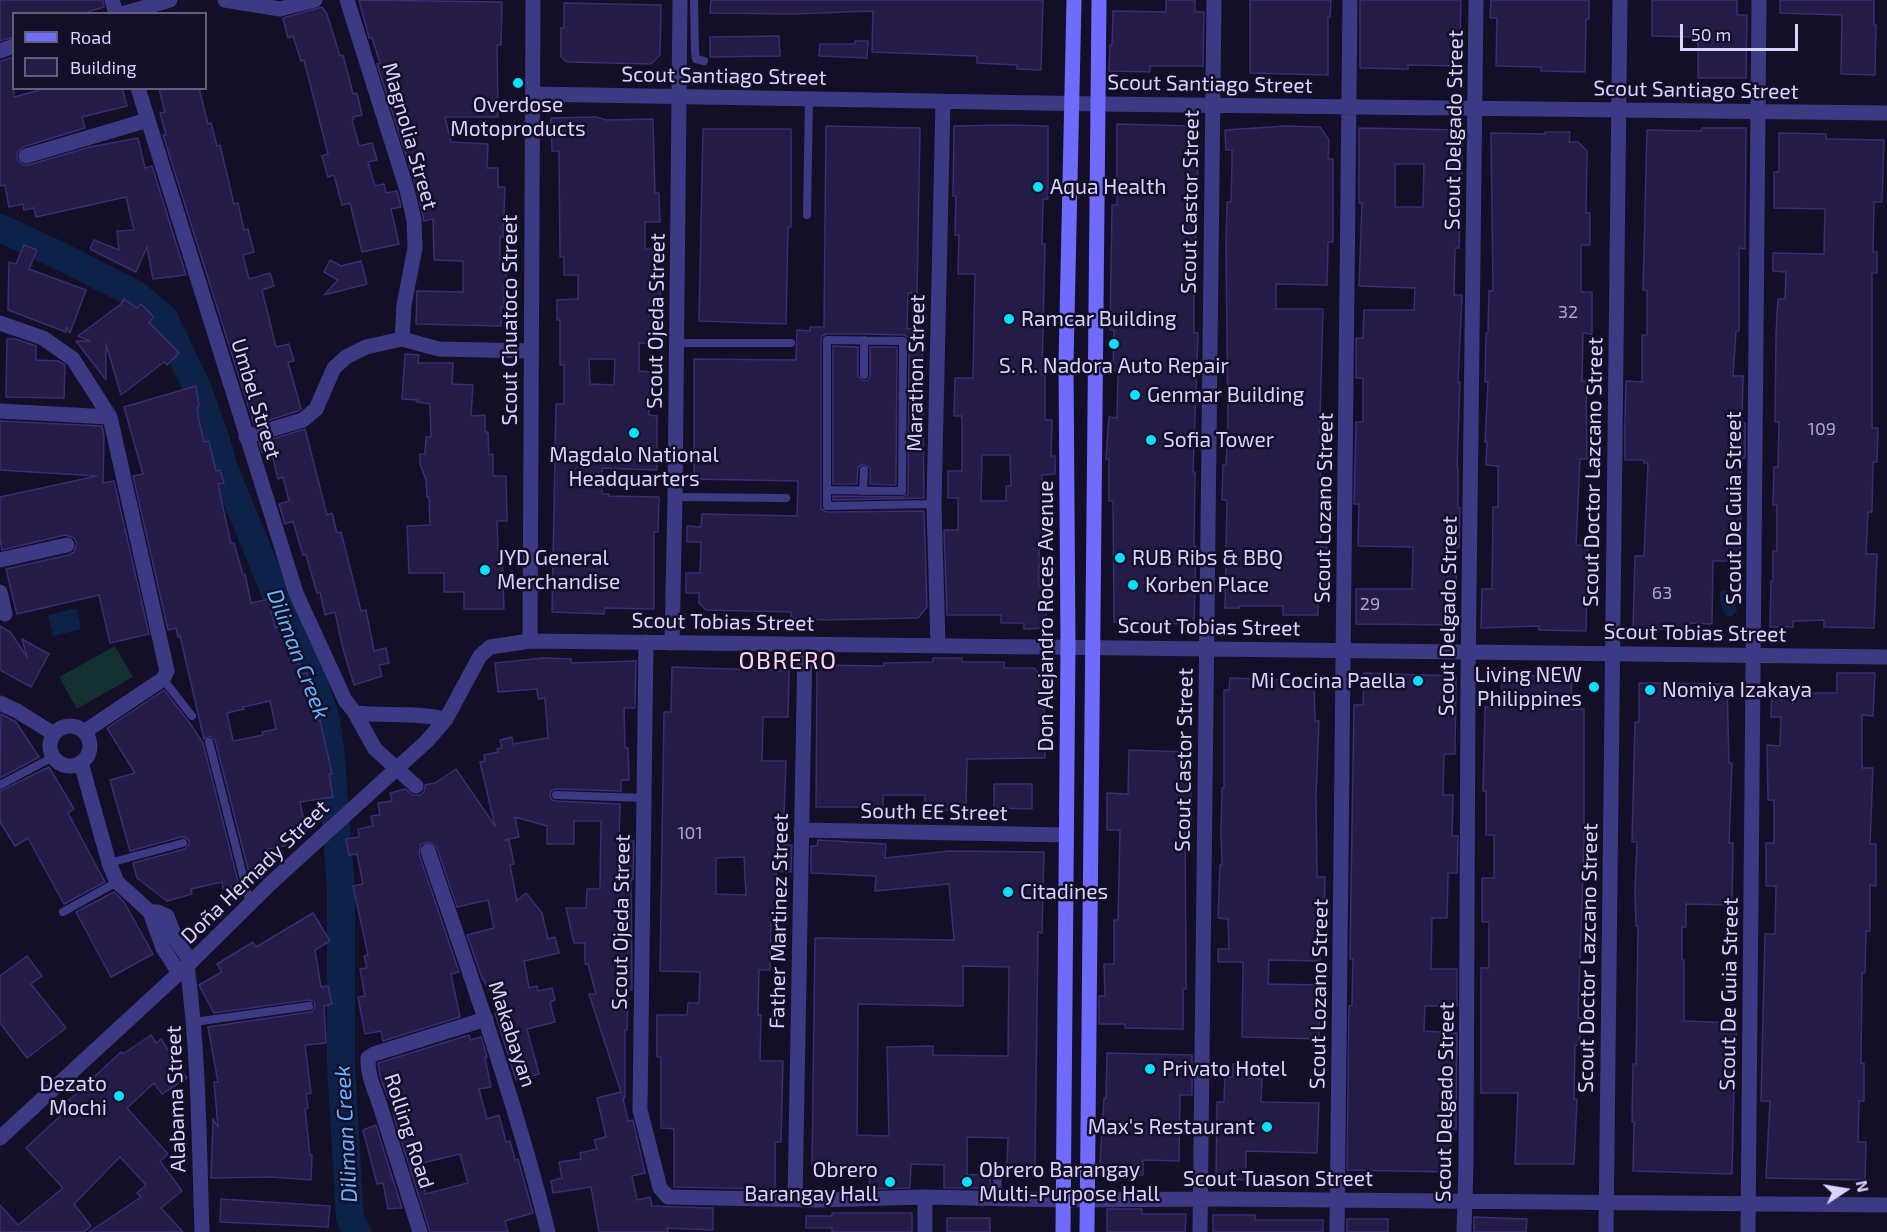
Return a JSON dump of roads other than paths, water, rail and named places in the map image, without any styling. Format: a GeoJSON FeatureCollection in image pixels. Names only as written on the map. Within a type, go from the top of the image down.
{"type":"FeatureCollection","features":[{"type":"Feature","properties":{"kind":"main road","name":"Don Alejandro Roces Avenue"},"geometry":{"type":"LineString","coordinates":[[1063,1232],[1068,646],[1066,363],[1074,0]]}},
{"type":"Feature","properties":{"kind":"main road"},"geometry":{"type":"LineString","coordinates":[[1087,1232],[1099,0]]}},
{"type":"Feature","properties":{"kind":"street"},"geometry":{"type":"LineString","coordinates":[[129,12],[171,0]]}},
{"type":"Feature","properties":{"kind":"street"},"geometry":{"type":"LineString","coordinates":[[225,0],[280,9],[315,0]]}},
{"type":"Feature","properties":{"kind":"street","name":"Magnolia Street"},"geometry":{"type":"LineString","coordinates":[[347,0],[407,190],[414,220],[415,248],[404,305],[402,339]]}},
{"type":"Feature","properties":{"kind":"street","name":"Scout Chuatoco Street"},"geometry":{"type":"LineString","coordinates":[[530,641],[533,0]]}},
{"type":"Feature","properties":{"kind":"street","name":"Scout Ojeda Street"},"geometry":{"type":"LineString","coordinates":[[672,643],[680,0]]}},
{"type":"Feature","properties":{"kind":"street","name":"Scout Castor Street"},"geometry":{"type":"LineString","coordinates":[[1200,1232],[1214,0]]}},
{"type":"Feature","properties":{"kind":"street","name":"Scout Lozano Street"},"geometry":{"type":"LineString","coordinates":[[1337,1232],[1350,0]]}},
{"type":"Feature","properties":{"kind":"street","name":"Scout Delgado Street"},"geometry":{"type":"LineString","coordinates":[[1464,1232],[1476,0]]}},
{"type":"Feature","properties":{"kind":"street","name":"Scout Doctor Lazcano Street"},"geometry":{"type":"LineString","coordinates":[[1606,1232],[1620,0]]}},
{"type":"Feature","properties":{"kind":"street","name":"Scout De Guia Street"},"geometry":{"type":"LineString","coordinates":[[1748,1232],[1759,0]]}},
{"type":"Feature","properties":{"kind":"street","name":"Umbel Street"},"geometry":{"type":"LineString","coordinates":[[139,90],[296,593],[345,700],[375,749],[416,786]]}},
{"type":"Feature","properties":{"kind":"street","name":"Scout Santiago Street"},"geometry":{"type":"LineString","coordinates":[[533,94],[1072,104],[1887,113]]}},
{"type":"Feature","properties":{"kind":"street","name":"Marathon Street"},"geometry":{"type":"LineString","coordinates":[[938,645],[934,504],[943,101]]}},
{"type":"Feature","properties":{"kind":"street"},"geometry":{"type":"LineString","coordinates":[[26,156],[148,120]]}},
{"type":"Feature","properties":{"kind":"street"},"geometry":{"type":"LineString","coordinates":[[0,323],[43,338],[74,359],[110,417],[167,670],[163,679],[84,732]]}},
{"type":"Feature","properties":{"kind":"street"},"geometry":{"type":"LineString","coordinates":[[246,437],[303,420],[316,409],[334,368],[346,357],[366,347],[402,339],[439,349],[531,351]]}},
{"type":"Feature","properties":{"kind":"street"},"geometry":{"type":"LineString","coordinates":[[0,411],[110,417]]}},
{"type":"Feature","properties":{"kind":"street"},"geometry":{"type":"LineString","coordinates":[[0,560],[67,545]]}},
{"type":"Feature","properties":{"kind":"street"},"geometry":{"type":"LineString","coordinates":[[0,592],[5,614]]}},
{"type":"Feature","properties":{"kind":"street","name":"Scout Tobias Street"},"geometry":{"type":"LineString","coordinates":[[530,641],[1887,657]]}},
{"type":"Feature","properties":{"kind":"street","name":"Doña Hemady Street"},"geometry":{"type":"LineString","coordinates":[[0,1138],[186,967],[272,882],[427,741],[446,719],[480,656],[490,647],[530,641]]}},
{"type":"Feature","properties":{"kind":"street","name":"Scout Ojeda Street"},"geometry":{"type":"LineString","coordinates":[[646,642],[640,1110],[660,1188],[668,1197]]}},
{"type":"Feature","properties":{"kind":"street","name":"Father Martinez Street"},"geometry":{"type":"LineString","coordinates":[[795,1200],[806,644]]}},
{"type":"Feature","properties":{"kind":"street"},"geometry":{"type":"LineString","coordinates":[[0,703],[18,711],[54,734]]}},
{"type":"Feature","properties":{"kind":"street"},"geometry":{"type":"LineString","coordinates":[[355,713],[417,714],[446,719]]}},
{"type":"Feature","properties":{"kind":"street"},"geometry":{"type":"LineString","coordinates":[[69,726],[84,732],[90,745],[89,752],[81,763],[68,766],[61,764],[53,757],[50,748],[54,734],[58,730],[69,726]]}},
{"type":"Feature","properties":{"kind":"street"},"geometry":{"type":"LineString","coordinates":[[81,763],[109,863],[117,882],[150,912],[163,948],[186,967]]}},
{"type":"Feature","properties":{"kind":"street","name":"South EE Street"},"geometry":{"type":"LineString","coordinates":[[801,830],[1066,835]]}},
{"type":"Feature","properties":{"kind":"street","name":"Makabayan"},"geometry":{"type":"LineString","coordinates":[[428,851],[486,1019],[531,1162],[548,1232]]}},
{"type":"Feature","properties":{"kind":"street","name":"Alabama Street"},"geometry":{"type":"LineString","coordinates":[[186,967],[194,1022],[199,1096],[202,1232]]}},
{"type":"Feature","properties":{"kind":"street","name":"Rolling Road"},"geometry":{"type":"LineString","coordinates":[[420,1232],[371,1083],[368,1058],[374,1054],[486,1019]]}},
{"type":"Feature","properties":{"kind":"street","name":"Scout Tuason Street"},"geometry":{"type":"LineString","coordinates":[[668,1197],[795,1200],[925,1197],[1064,1200],[1200,1199],[1887,1205]]}},
{"type":"Feature","properties":{"kind":"street"},"geometry":{"type":"LineString","coordinates":[[925,1197],[925,1232]]}},
{"type":"Feature","properties":{"kind":"lane"},"geometry":{"type":"LineString","coordinates":[[694,0],[696,59],[704,62]]}},
{"type":"Feature","properties":{"kind":"lane"},"geometry":{"type":"LineString","coordinates":[[807,215],[809,99]]}},
{"type":"Feature","properties":{"kind":"lane"},"geometry":{"type":"LineString","coordinates":[[827,490],[902,491],[903,341],[827,340],[827,490],[827,506],[934,504]]}},
{"type":"Feature","properties":{"kind":"lane"},"geometry":{"type":"LineString","coordinates":[[864,340],[864,375]]}},
{"type":"Feature","properties":{"kind":"lane"},"geometry":{"type":"LineString","coordinates":[[677,343],[791,344]]}},
{"type":"Feature","properties":{"kind":"lane"},"geometry":{"type":"LineString","coordinates":[[863,491],[864,470]]}},
{"type":"Feature","properties":{"kind":"lane"},"geometry":{"type":"LineString","coordinates":[[675,497],[786,498]]}},
{"type":"Feature","properties":{"kind":"lane"},"geometry":{"type":"LineString","coordinates":[[163,679],[192,716]]}},
{"type":"Feature","properties":{"kind":"lane"},"geometry":{"type":"LineString","coordinates":[[209,742],[250,903]]}},
{"type":"Feature","properties":{"kind":"lane"},"geometry":{"type":"LineString","coordinates":[[0,785],[53,757]]}},
{"type":"Feature","properties":{"kind":"lane"},"geometry":{"type":"LineString","coordinates":[[556,795],[644,798]]}},
{"type":"Feature","properties":{"kind":"lane"},"geometry":{"type":"LineString","coordinates":[[109,863],[183,843]]}},
{"type":"Feature","properties":{"kind":"lane"},"geometry":{"type":"LineString","coordinates":[[63,912],[117,882]]}},
{"type":"Feature","properties":{"kind":"lane"},"geometry":{"type":"LineString","coordinates":[[194,1022],[309,1005]]}},
{"type":"Feature","properties":{"kind":"lane"},"geometry":{"type":"LineString","coordinates":[[997,1199],[998,1167]]}},
{"type":"Feature","properties":{"kind":"water"},"geometry":{"type":"Polygon","coordinates":[[[1723,590],[1731,595],[1736,605],[1737,611],[1732,616],[1726,616],[1722,608],[1720,592],[1723,590]]]}},
{"type":"Feature","properties":{"kind":"water"},"geometry":{"type":"Polygon","coordinates":[[[77,608],[81,629],[53,636],[48,615],[77,608]]]}},
{"type":"Feature","properties":{"kind":"waterway","name":"Diliman Creek"},"geometry":{"type":"LineString","coordinates":[[0,228],[135,294],[164,318],[197,388],[223,466],[279,602],[303,652],[326,720],[330,747],[341,888],[341,1066],[350,1218],[357,1232]]}},
{"type":"Feature","properties":{"kind":"place","name":"Overdose Motoproducts"},"geometry":{"type":"Point","coordinates":[518,83]}},
{"type":"Feature","properties":{"kind":"place","name":"Aqua Health"},"geometry":{"type":"Point","coordinates":[1038,187]}},
{"type":"Feature","properties":{"kind":"place","name":"Ramcar Building"},"geometry":{"type":"Point","coordinates":[1009,319]}},
{"type":"Feature","properties":{"kind":"place","name":"S. R. Nadora Auto Repair"},"geometry":{"type":"Point","coordinates":[1114,344]}},
{"type":"Feature","properties":{"kind":"place","name":"Genmar Building"},"geometry":{"type":"Point","coordinates":[1135,395]}},
{"type":"Feature","properties":{"kind":"place","name":"Magdalo National Headquarters"},"geometry":{"type":"Point","coordinates":[634,433]}},
{"type":"Feature","properties":{"kind":"place","name":"Sofia Tower"},"geometry":{"type":"Point","coordinates":[1151,440]}},
{"type":"Feature","properties":{"kind":"place","name":"RUB Ribs & BBQ"},"geometry":{"type":"Point","coordinates":[1120,558]}},
{"type":"Feature","properties":{"kind":"place","name":"JYD General Merchandise"},"geometry":{"type":"Point","coordinates":[485,570]}},
{"type":"Feature","properties":{"kind":"place","name":"Korben Place"},"geometry":{"type":"Point","coordinates":[1133,585]}},
{"type":"Feature","properties":{"kind":"place","name":"Mi Cocina Paella"},"geometry":{"type":"Point","coordinates":[1418,681]}},
{"type":"Feature","properties":{"kind":"place","name":"Living NEW Philippines"},"geometry":{"type":"Point","coordinates":[1594,687]}},
{"type":"Feature","properties":{"kind":"place","name":"Nomiya Izakaya"},"geometry":{"type":"Point","coordinates":[1650,690]}},
{"type":"Feature","properties":{"kind":"place","name":"Citadines"},"geometry":{"type":"Point","coordinates":[1008,892]}},
{"type":"Feature","properties":{"kind":"place","name":"Privato Hotel"},"geometry":{"type":"Point","coordinates":[1150,1069]}},
{"type":"Feature","properties":{"kind":"place","name":"Dezato Mochi"},"geometry":{"type":"Point","coordinates":[119,1096]}},
{"type":"Feature","properties":{"kind":"place","name":"Max's Restaurant"},"geometry":{"type":"Point","coordinates":[1267,1127]}},
{"type":"Feature","properties":{"kind":"place","name":"Obrero Barangay Hall"},"geometry":{"type":"Point","coordinates":[890,1182]}},
{"type":"Feature","properties":{"kind":"place","name":"Obrero Barangay Multi-Purpose Hall"},"geometry":{"type":"Point","coordinates":[967,1182]}},
{"type":"Feature","properties":{"kind":"district","name":"OBRERO"},"geometry":{"type":"Point","coordinates":[788,661]}}]}
